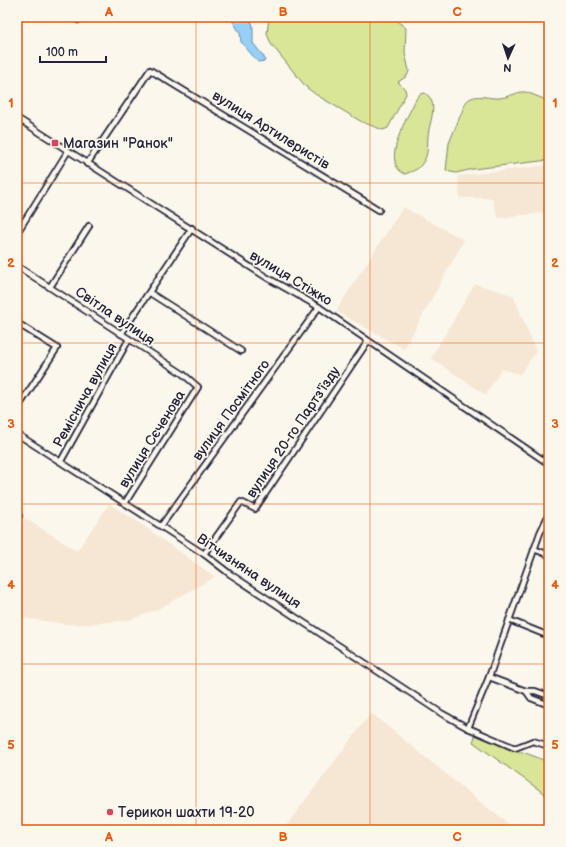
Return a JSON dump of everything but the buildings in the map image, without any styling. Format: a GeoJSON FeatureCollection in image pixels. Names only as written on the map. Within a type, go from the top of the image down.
{"type":"FeatureCollection","features":[{"type":"Feature","properties":{"kind":"street"},"geometry":{"type":"LineString","coordinates":[[73,17],[78,20]]}},
{"type":"Feature","properties":{"kind":"street","name":"вулиця Артилеристів"},"geometry":{"type":"LineString","coordinates":[[87,164],[150,70],[379,210]]}},
{"type":"Feature","properties":{"kind":"street","name":"вулиця Стіжко"},"geometry":{"type":"LineString","coordinates":[[17,118],[87,164],[192,228],[266,277],[319,307],[549,464]]}},
{"type":"Feature","properties":{"kind":"street"},"geometry":{"type":"LineString","coordinates":[[17,233],[68,152]]}},
{"type":"Feature","properties":{"kind":"street"},"geometry":{"type":"LineString","coordinates":[[50,287],[89,226]]}},
{"type":"Feature","properties":{"kind":"street","name":"Реміснича вулиця"},"geometry":{"type":"LineString","coordinates":[[122,334],[192,228]]}},
{"type":"Feature","properties":{"kind":"street","name":"Світла вулиця"},"geometry":{"type":"LineString","coordinates":[[17,266],[182,374],[198,387]]}},
{"type":"Feature","properties":{"kind":"street"},"geometry":{"type":"LineString","coordinates":[[150,293],[241,351]]}},
{"type":"Feature","properties":{"kind":"street","name":"вулиця Посмітного"},"geometry":{"type":"LineString","coordinates":[[161,526],[319,307]]}},
{"type":"Feature","properties":{"kind":"street"},"geometry":{"type":"LineString","coordinates":[[17,323],[57,348],[17,409]]}},
{"type":"Feature","properties":{"kind":"street","name":"Реміснича вулиця"},"geometry":{"type":"LineString","coordinates":[[61,461],[129,340]]}},
{"type":"Feature","properties":{"kind":"street","name":"вулиця 20-го Партз'їзду"},"geometry":{"type":"LineString","coordinates":[[204,554],[241,502],[255,509],[368,341]]}},
{"type":"Feature","properties":{"kind":"street","name":"вулиця Сєченова"},"geometry":{"type":"LineString","coordinates":[[125,503],[198,387]]}},
{"type":"Feature","properties":{"kind":"street","name":"Вітчизняна вулиця"},"geometry":{"type":"LineString","coordinates":[[17,434],[204,554],[230,574],[441,713],[468,728],[515,748],[533,741],[549,746]]}},
{"type":"Feature","properties":{"kind":"street"},"geometry":{"type":"LineString","coordinates":[[468,728],[489,677],[534,549],[549,514]]}},
{"type":"Feature","properties":{"kind":"street"},"geometry":{"type":"LineString","coordinates":[[534,549],[549,555]]}},
{"type":"Feature","properties":{"kind":"street"},"geometry":{"type":"LineString","coordinates":[[509,620],[549,636]]}},
{"type":"Feature","properties":{"kind":"street"},"geometry":{"type":"LineString","coordinates":[[489,677],[526,691],[535,691],[549,696]]}},
{"type":"Feature","properties":{"kind":"street"},"geometry":{"type":"LineString","coordinates":[[526,691],[531,698],[549,705]]}},
{"type":"Feature","properties":{"kind":"shaded area"},"geometry":{"type":"Polygon","coordinates":[[[549,165],[549,212],[498,218],[492,198],[460,198],[458,176],[549,165]]]}},
{"type":"Feature","properties":{"kind":"shaded area"},"geometry":{"type":"Polygon","coordinates":[[[403,207],[464,240],[404,349],[336,311],[403,207]]]}},
{"type":"Feature","properties":{"kind":"shaded area"},"geometry":{"type":"Polygon","coordinates":[[[475,284],[513,295],[536,352],[520,374],[501,369],[486,395],[431,358],[475,284]]]}},
{"type":"Feature","properties":{"kind":"shaded area"},"geometry":{"type":"Polygon","coordinates":[[[109,504],[135,520],[215,577],[156,610],[129,620],[89,624],[66,624],[17,617],[17,531],[25,518],[77,551],[109,504]]]}},
{"type":"Feature","properties":{"kind":"shaded area"},"geometry":{"type":"Polygon","coordinates":[[[371,713],[414,748],[515,830],[283,830],[371,713]]]}},
{"type":"Feature","properties":{"kind":"green space"},"geometry":{"type":"Polygon","coordinates":[[[269,17],[392,17],[406,28],[405,53],[409,71],[407,76],[398,82],[405,89],[406,94],[388,128],[383,130],[362,122],[306,87],[271,44],[267,34],[269,17]]]}},
{"type":"Feature","properties":{"kind":"green space"},"geometry":{"type":"Polygon","coordinates":[[[526,92],[549,101],[549,160],[473,169],[456,173],[446,171],[449,143],[466,102],[473,97],[500,98],[526,92]]]}},
{"type":"Feature","properties":{"kind":"green space"},"geometry":{"type":"Polygon","coordinates":[[[425,93],[432,102],[433,107],[426,155],[424,162],[420,167],[405,174],[398,168],[395,160],[395,150],[402,128],[416,99],[420,94],[425,93]]]}},
{"type":"Feature","properties":{"kind":"green space"},"geometry":{"type":"Polygon","coordinates":[[[476,734],[516,752],[523,752],[549,762],[549,797],[473,742],[476,734]]]}},
{"type":"Feature","properties":{"kind":"water"},"geometry":{"type":"Polygon","coordinates":[[[235,17],[243,18],[252,22],[253,43],[264,57],[265,61],[258,62],[241,42],[240,33],[232,20],[235,17]]]}},
{"type":"Feature","properties":{"kind":"place","name":"Магазин \"Ранок\""},"geometry":{"type":"Point","coordinates":[55,143]}},
{"type":"Feature","properties":{"kind":"place","name":"Терикон шахти 19-20"},"geometry":{"type":"Point","coordinates":[110,812]}}]}
